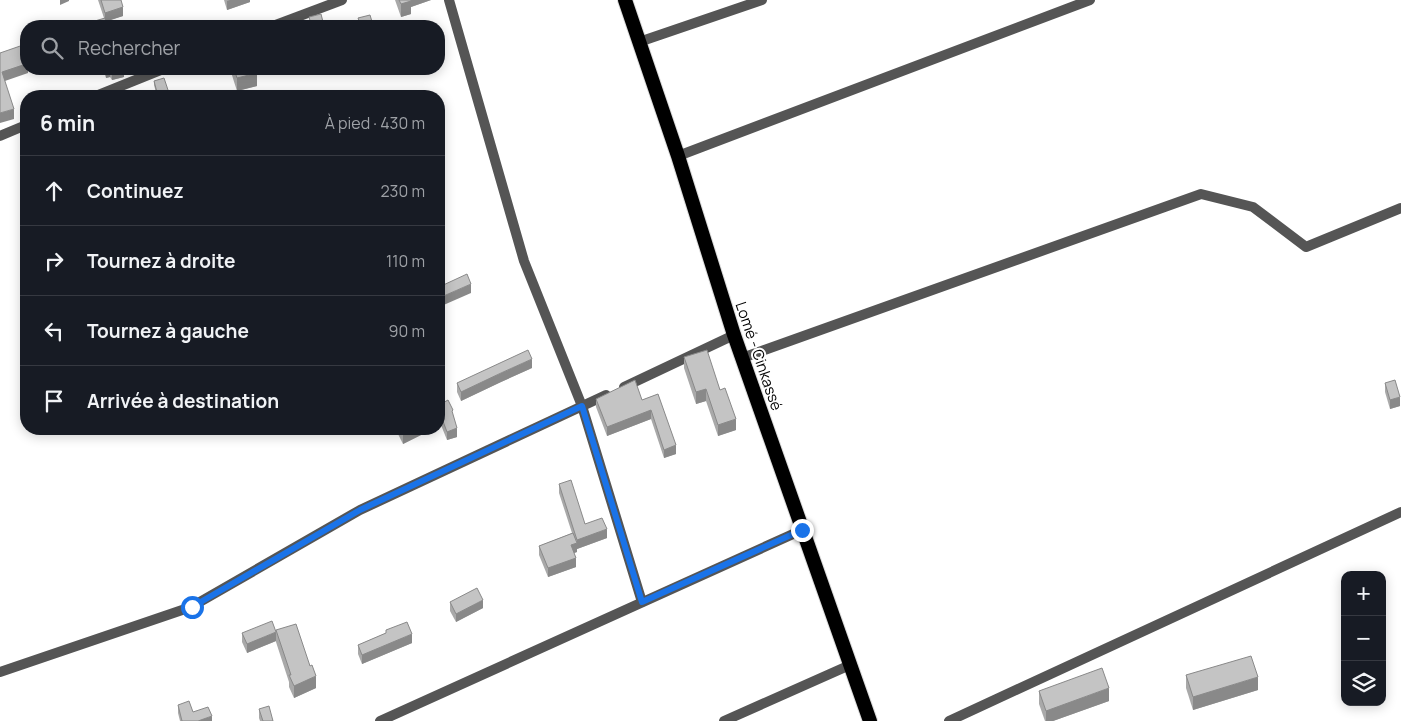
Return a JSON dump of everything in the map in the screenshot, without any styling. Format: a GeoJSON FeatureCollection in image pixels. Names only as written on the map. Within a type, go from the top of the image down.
{"type":"FeatureCollection","features":[{"type":"Feature","properties":{"kind":"highway","name":"Lomé - Cinkassé"},"geometry":{"type":"LineString","coordinates":[[625,0],[678,156],[734,335],[870,721]]}},
{"type":"Feature","properties":{"kind":"street"},"geometry":{"type":"LineString","coordinates":[[289,20],[342,0]]}},
{"type":"Feature","properties":{"kind":"street"},"geometry":{"type":"LineString","coordinates":[[449,0],[524,261],[582,406],[642,602]]}},
{"type":"Feature","properties":{"kind":"street"},"geometry":{"type":"LineString","coordinates":[[639,42],[762,0]]}},
{"type":"Feature","properties":{"kind":"street"},"geometry":{"type":"LineString","coordinates":[[678,156],[1090,0]]}},
{"type":"Feature","properties":{"kind":"street"},"geometry":{"type":"LineString","coordinates":[[111,90],[147,75]]}},
{"type":"Feature","properties":{"kind":"street"},"geometry":{"type":"LineString","coordinates":[[0,136],[20,128]]}},
{"type":"Feature","properties":{"kind":"street"},"geometry":{"type":"LineString","coordinates":[[742,358],[1201,194],[1253,207],[1306,247],[1401,208]]}},
{"type":"Feature","properties":{"kind":"street"},"geometry":{"type":"LineString","coordinates":[[0,672],[192,607],[360,510],[734,335]]}},
{"type":"Feature","properties":{"kind":"street"},"geometry":{"type":"LineString","coordinates":[[949,721],[1401,512]]}},
{"type":"Feature","properties":{"kind":"street"},"geometry":{"type":"LineString","coordinates":[[380,721],[802,530]]}},
{"type":"Feature","properties":{"kind":"street"},"geometry":{"type":"LineString","coordinates":[[724,721],[850,665]]}},
{"type":"Feature","properties":{"kind":"building"},"geometry":{"type":"Polygon","coordinates":[[[101,0],[121,0],[123,7],[105,13],[101,0]]]}},
{"type":"Feature","properties":{"kind":"building"},"geometry":{"type":"Polygon","coordinates":[[[399,0],[411,0],[411,1],[401,4],[399,0]]]}},
{"type":"Feature","properties":{"kind":"building"},"geometry":{"type":"Polygon","coordinates":[[[321,14],[322,20],[310,20],[309,17],[321,14]]]}},
{"type":"Feature","properties":{"kind":"building"},"geometry":{"type":"Polygon","coordinates":[[[370,15],[372,20],[359,20],[358,18],[370,15]]]}},
{"type":"Feature","properties":{"kind":"building"},"geometry":{"type":"Polygon","coordinates":[[[20,46],[20,66],[2,72],[14,109],[0,113],[0,53],[20,46]]]}},
{"type":"Feature","properties":{"kind":"building"},"geometry":{"type":"Polygon","coordinates":[[[236,75],[249,75],[237,78],[236,75]]]}},
{"type":"Feature","properties":{"kind":"building"},"geometry":{"type":"Polygon","coordinates":[[[164,78],[168,90],[156,90],[154,81],[164,78]]]}},
{"type":"Feature","properties":{"kind":"building"},"geometry":{"type":"Polygon","coordinates":[[[467,274],[471,284],[445,295],[445,284],[467,274]]]}},
{"type":"Feature","properties":{"kind":"building"},"geometry":{"type":"Polygon","coordinates":[[[528,350],[532,359],[461,392],[457,383],[528,350]]]}},
{"type":"Feature","properties":{"kind":"building"},"geometry":{"type":"Polygon","coordinates":[[[707,350],[720,390],[725,388],[736,419],[718,425],[706,389],[696,392],[684,357],[707,350]]]}},
{"type":"Feature","properties":{"kind":"building"},"geometry":{"type":"Polygon","coordinates":[[[635,380],[642,400],[658,394],[676,445],[664,450],[651,410],[607,427],[596,399],[635,380]]]}},
{"type":"Feature","properties":{"kind":"building"},"geometry":{"type":"Polygon","coordinates":[[[1395,380],[1400,397],[1390,400],[1385,383],[1395,380]]]}},
{"type":"Feature","properties":{"kind":"building"},"geometry":{"type":"Polygon","coordinates":[[[448,400],[453,410],[457,428],[447,432],[445,427],[445,402],[448,400]]]}},
{"type":"Feature","properties":{"kind":"building"},"geometry":{"type":"Polygon","coordinates":[[[571,480],[585,524],[602,518],[607,529],[577,540],[559,484],[571,480]]]}},
{"type":"Feature","properties":{"kind":"building"},"geometry":{"type":"Polygon","coordinates":[[[573,533],[577,543],[571,545],[576,558],[548,568],[539,546],[573,533]]]}},
{"type":"Feature","properties":{"kind":"building"},"geometry":{"type":"Polygon","coordinates":[[[477,588],[483,600],[456,614],[450,602],[477,588]]]}},
{"type":"Feature","properties":{"kind":"building"},"geometry":{"type":"Polygon","coordinates":[[[272,621],[276,632],[247,644],[242,633],[272,621]]]}},
{"type":"Feature","properties":{"kind":"building"},"geometry":{"type":"Polygon","coordinates":[[[407,622],[412,634],[362,655],[358,645],[386,633],[386,630],[407,622]]]}},
{"type":"Feature","properties":{"kind":"building"},"geometry":{"type":"Polygon","coordinates":[[[296,624],[310,666],[312,665],[316,676],[294,686],[276,630],[296,624]]]}},
{"type":"Feature","properties":{"kind":"building"},"geometry":{"type":"Polygon","coordinates":[[[1251,656],[1258,677],[1193,697],[1186,675],[1251,656]]]}},
{"type":"Feature","properties":{"kind":"building"},"geometry":{"type":"Polygon","coordinates":[[[1102,668],[1109,688],[1046,711],[1039,691],[1102,668]]]}},
{"type":"Feature","properties":{"kind":"building"},"geometry":{"type":"Polygon","coordinates":[[[189,701],[193,712],[208,707],[212,716],[198,721],[182,721],[178,705],[189,701]]]}},
{"type":"Feature","properties":{"kind":"building"},"geometry":{"type":"Polygon","coordinates":[[[269,706],[273,721],[263,721],[259,709],[269,706]]]}},
{"type":"Feature","properties":{"kind":"route"},"geometry":{"type":"LineString","coordinates":[[192,607],[360,510],[582,406],[642,602],[802,530]]}}]}
